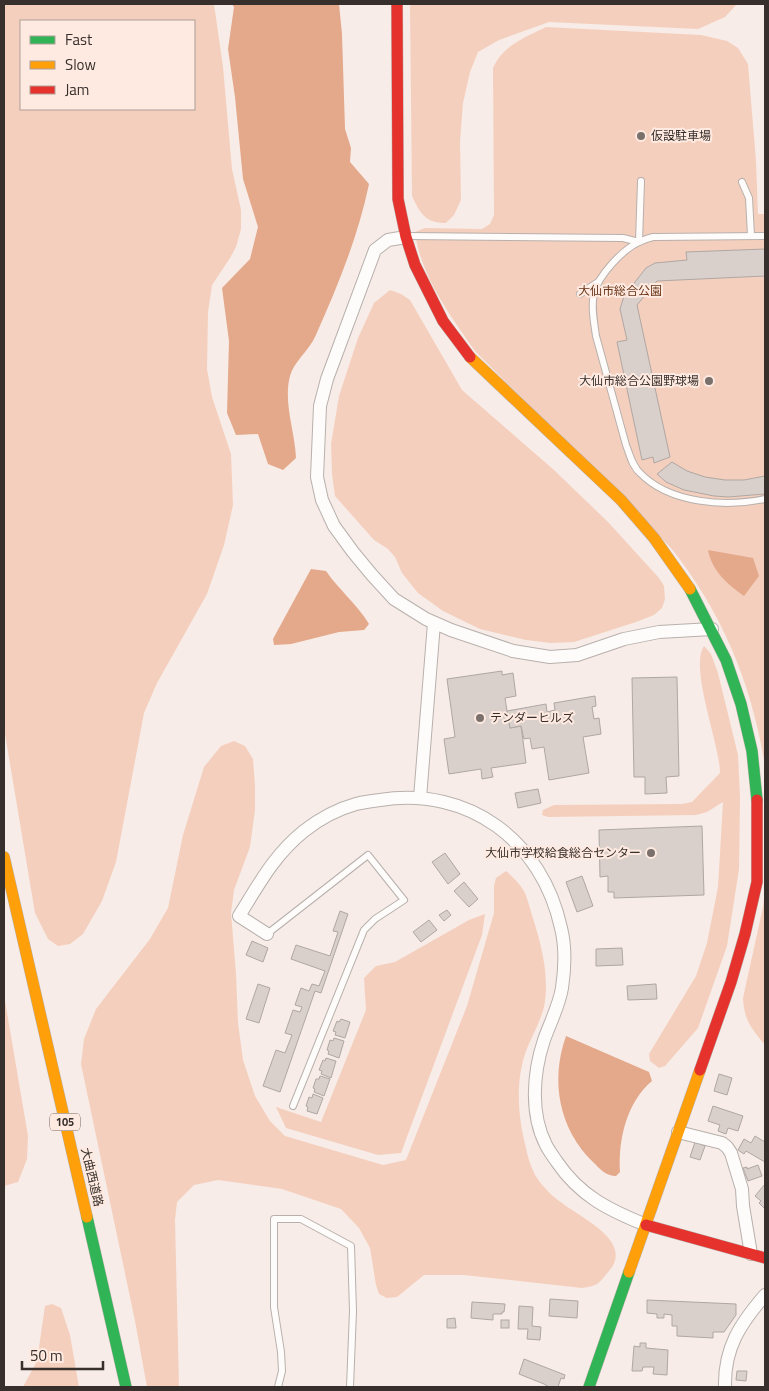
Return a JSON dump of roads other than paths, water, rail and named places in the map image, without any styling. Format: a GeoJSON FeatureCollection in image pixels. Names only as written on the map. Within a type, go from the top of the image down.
{"type":"FeatureCollection","features":[{"type":"Feature","properties":{"kind":"main road"},"geometry":{"type":"LineString","coordinates":[[397,4],[398,199],[415,265],[443,321],[473,361],[626,507],[665,553],[691,591],[712,629],[726,660],[741,704],[752,751],[758,812],[761,882],[731,982],[589,1387]]}},
{"type":"Feature","properties":{"kind":"main road","name":"大曲西道路"},"geometry":{"type":"LineString","coordinates":[[4,857],[126,1387]]}},
{"type":"Feature","properties":{"kind":"main road"},"geometry":{"type":"LineString","coordinates":[[646,1226],[765,1258]]}},
{"type":"Feature","properties":{"kind":"street"},"geometry":{"type":"LineString","coordinates":[[406,236],[388,240],[375,250],[335,354],[320,406],[316,478],[322,500],[334,526],[353,552],[394,599],[434,623],[474,639],[513,651],[550,657],[577,655],[624,639],[659,632],[712,629]]}},
{"type":"Feature","properties":{"kind":"street"},"geometry":{"type":"LineString","coordinates":[[420,798],[434,623]]}},
{"type":"Feature","properties":{"kind":"street"},"geometry":{"type":"LineString","coordinates":[[267,934],[239,916],[272,862],[304,831],[330,815],[356,804],[390,798],[420,798],[449,803],[470,810],[497,825],[519,845],[538,871],[552,898],[561,928],[565,959],[562,989],[544,1041],[536,1073],[536,1112],[546,1145],[563,1170],[591,1198],[615,1212],[646,1226]]}},
{"type":"Feature","properties":{"kind":"street"},"geometry":{"type":"LineString","coordinates":[[678,1132],[722,1143],[728,1147],[742,1189],[751,1254]]}},
{"type":"Feature","properties":{"kind":"street"},"geometry":{"type":"LineString","coordinates":[[725,1387],[725,1369],[728,1352],[738,1330],[765,1295]]}},
{"type":"Feature","properties":{"kind":"lane"},"geometry":{"type":"LineString","coordinates":[[639,242],[641,181]]}},
{"type":"Feature","properties":{"kind":"lane"},"geometry":{"type":"LineString","coordinates":[[742,182],[749,198],[752,236]]}},
{"type":"Feature","properties":{"kind":"lane"},"geometry":{"type":"LineString","coordinates":[[406,236],[623,238],[639,242]]}},
{"type":"Feature","properties":{"kind":"lane"},"geometry":{"type":"LineString","coordinates":[[580,294],[599,281],[621,255],[639,242],[653,237],[765,236]]}},
{"type":"Feature","properties":{"kind":"lane"},"geometry":{"type":"LineString","coordinates":[[599,281],[594,294],[593,317],[596,336],[632,463],[640,473],[666,491],[710,503],[750,502],[765,499]]}},
{"type":"Feature","properties":{"kind":"lane"},"geometry":{"type":"LineString","coordinates":[[267,934],[368,855],[404,900],[376,919],[364,930],[293,1106]]}},
{"type":"Feature","properties":{"kind":"lane"},"geometry":{"type":"LineString","coordinates":[[278,1387],[282,1371],[274,1307],[274,1220],[301,1220],[352,1246],[354,1311],[350,1387]]}},
{"type":"Feature","properties":{"kind":"place","name":"仮設駐車場"},"geometry":{"type":"Point","coordinates":[641,136]}},
{"type":"Feature","properties":{"kind":"place","name":"大仙市総合公園野球場"},"geometry":{"type":"Point","coordinates":[709,381]}},
{"type":"Feature","properties":{"kind":"place","name":"テンダーヒルズ"},"geometry":{"type":"Point","coordinates":[480,718]}},
{"type":"Feature","properties":{"kind":"place","name":"大仙市学校給食総合センター"},"geometry":{"type":"Point","coordinates":[651,853]}},
{"type":"Feature","properties":{"kind":"park label","name":"大仙市総合公園"},"geometry":{"type":"Point","coordinates":[620,291]}}]}
